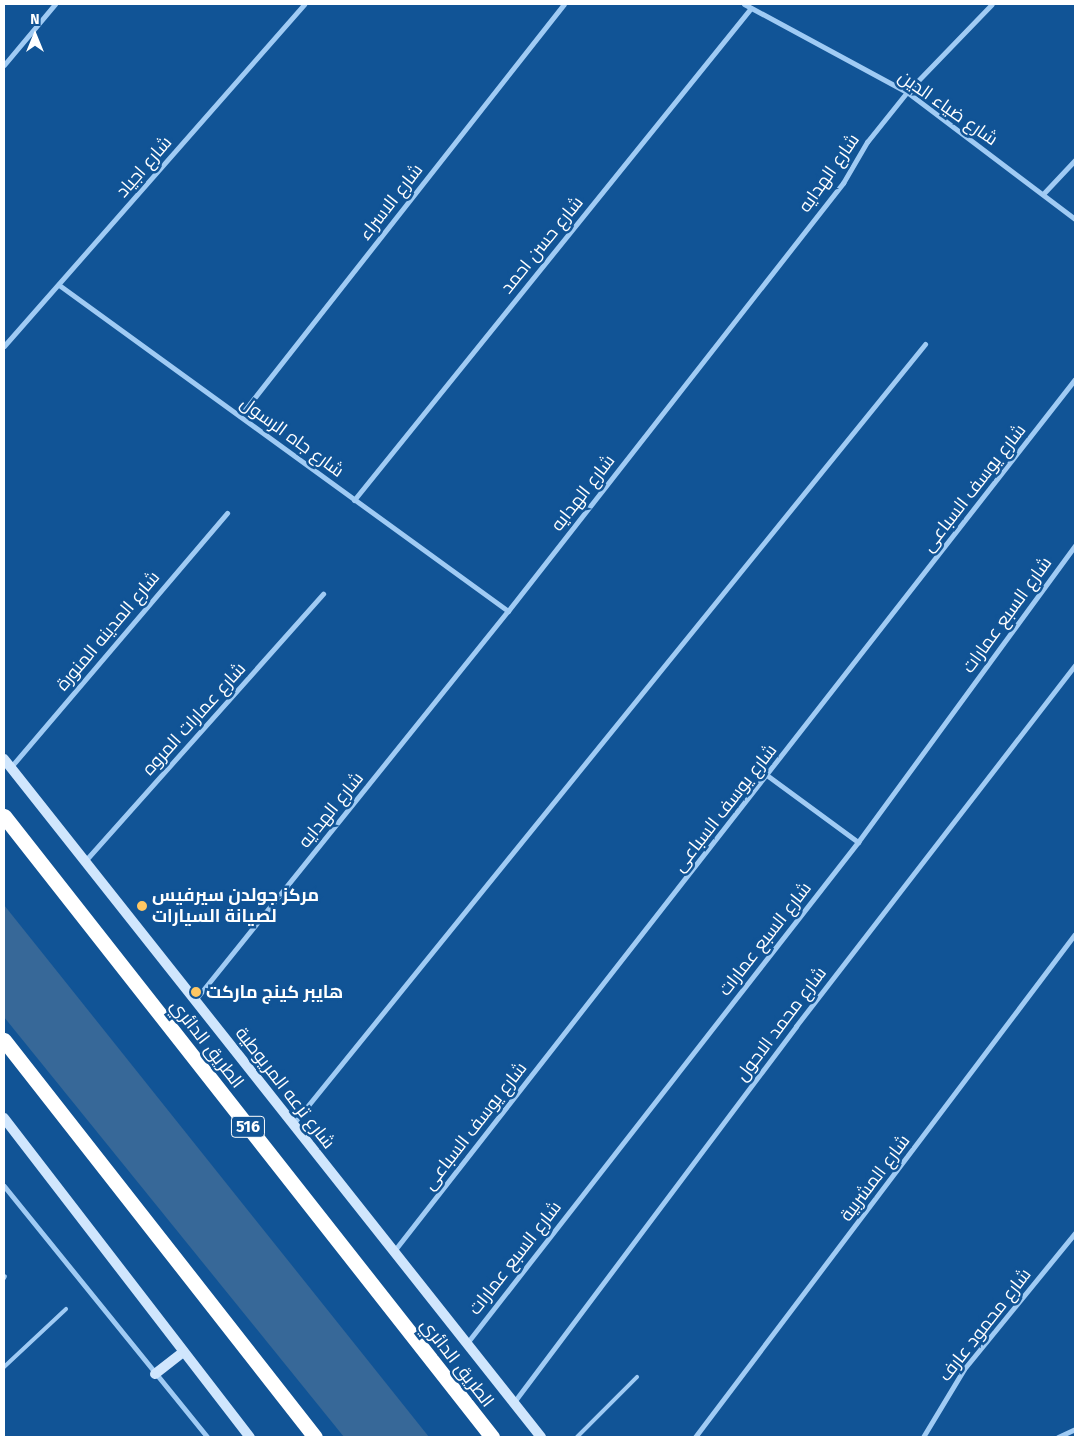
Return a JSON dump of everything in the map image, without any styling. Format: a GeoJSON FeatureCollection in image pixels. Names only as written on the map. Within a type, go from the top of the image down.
{"type":"FeatureCollection","features":[{"type":"Feature","properties":{"kind":"highway","name":"الطريق الدائري"},"geometry":{"type":"LineString","coordinates":[[4,816],[492,1437]]}},
{"type":"Feature","properties":{"kind":"highway"},"geometry":{"type":"LineString","coordinates":[[4,1040],[316,1437]]}},
{"type":"Feature","properties":{"kind":"main road","name":"شارع ترعه المريوطية"},"geometry":{"type":"LineString","coordinates":[[7,763],[541,1437]]}},
{"type":"Feature","properties":{"kind":"main road"},"geometry":{"type":"LineString","coordinates":[[4,1118],[250,1437]]}},
{"type":"Feature","properties":{"kind":"main road"},"geometry":{"type":"LineString","coordinates":[[156,1374],[184,1352]]}},
{"type":"Feature","properties":{"kind":"street"},"geometry":{"type":"LineString","coordinates":[[4,65],[55,4]]}},
{"type":"Feature","properties":{"kind":"street","name":"شارع اجياد"},"geometry":{"type":"LineString","coordinates":[[4,346],[304,4]]}},
{"type":"Feature","properties":{"kind":"street","name":"شارع الاسراء"},"geometry":{"type":"LineString","coordinates":[[240,416],[564,4]]}},
{"type":"Feature","properties":{"kind":"street","name":"شارع ضياء الدين"},"geometry":{"type":"LineString","coordinates":[[744,4],[907,92],[1075,219]]}},
{"type":"Feature","properties":{"kind":"street","name":"شارع الهدايه"},"geometry":{"type":"LineString","coordinates":[[195,1000],[508,611],[843,183],[866,142],[907,92],[992,4]]}},
{"type":"Feature","properties":{"kind":"street","name":"شارع حسن احمد"},"geometry":{"type":"LineString","coordinates":[[354,500],[751,8]]}},
{"type":"Feature","properties":{"kind":"street"},"geometry":{"type":"LineString","coordinates":[[1043,194],[1075,160]]}},
{"type":"Feature","properties":{"kind":"street","name":"شارع جاه الرسول"},"geometry":{"type":"LineString","coordinates":[[59,285],[508,611]]}},
{"type":"Feature","properties":{"kind":"street"},"geometry":{"type":"LineString","coordinates":[[293,1124],[925,344]]}},
{"type":"Feature","properties":{"kind":"street","name":"شارع يوسف السباعى"},"geometry":{"type":"LineString","coordinates":[[394,1251],[768,776],[1075,379]]}},
{"type":"Feature","properties":{"kind":"street","name":"شارع المدينه المنورة"},"geometry":{"type":"LineString","coordinates":[[7,763],[227,513]]}},
{"type":"Feature","properties":{"kind":"street","name":"شارع السبع عمارات"},"geometry":{"type":"LineString","coordinates":[[467,1343],[858,842],[1075,545]]}},
{"type":"Feature","properties":{"kind":"street","name":"شارع عمارات المروه"},"geometry":{"type":"LineString","coordinates":[[85,862],[323,594]]}},
{"type":"Feature","properties":{"kind":"street","name":"شارع محمد الاحول"},"geometry":{"type":"LineString","coordinates":[[514,1403],[796,1026],[1075,665]]}},
{"type":"Feature","properties":{"kind":"street"},"geometry":{"type":"LineString","coordinates":[[768,776],[858,842]]}},
{"type":"Feature","properties":{"kind":"street","name":"شارع المشربية"},"geometry":{"type":"LineString","coordinates":[[695,1437],[1075,934]]}},
{"type":"Feature","properties":{"kind":"street"},"geometry":{"type":"LineString","coordinates":[[4,1186],[207,1437]]}},
{"type":"Feature","properties":{"kind":"street","name":"شارع محمود عارف"},"geometry":{"type":"LineString","coordinates":[[923,1437],[964,1369],[1075,1233]]}},
{"type":"Feature","properties":{"kind":"street"},"geometry":{"type":"LineString","coordinates":[[1058,1437],[1075,1429]]}},
{"type":"Feature","properties":{"kind":"lane"},"geometry":{"type":"LineString","coordinates":[[4,1367],[66,1309]]}},
{"type":"Feature","properties":{"kind":"lane"},"geometry":{"type":"LineString","coordinates":[[577,1437],[637,1377]]}},
{"type":"Feature","properties":{"kind":"water"},"geometry":{"type":"Polygon","coordinates":[[[4,905],[429,1437],[344,1437],[4,1017],[4,905]]]}},
{"type":"Feature","properties":{"kind":"place","name":"مركز جولدن سيرفيس لصيانة السيارات"},"geometry":{"type":"Point","coordinates":[142,906]}},
{"type":"Feature","properties":{"kind":"place","name":"هايبر كينج ماركت"},"geometry":{"type":"Point","coordinates":[196,992]}}]}
